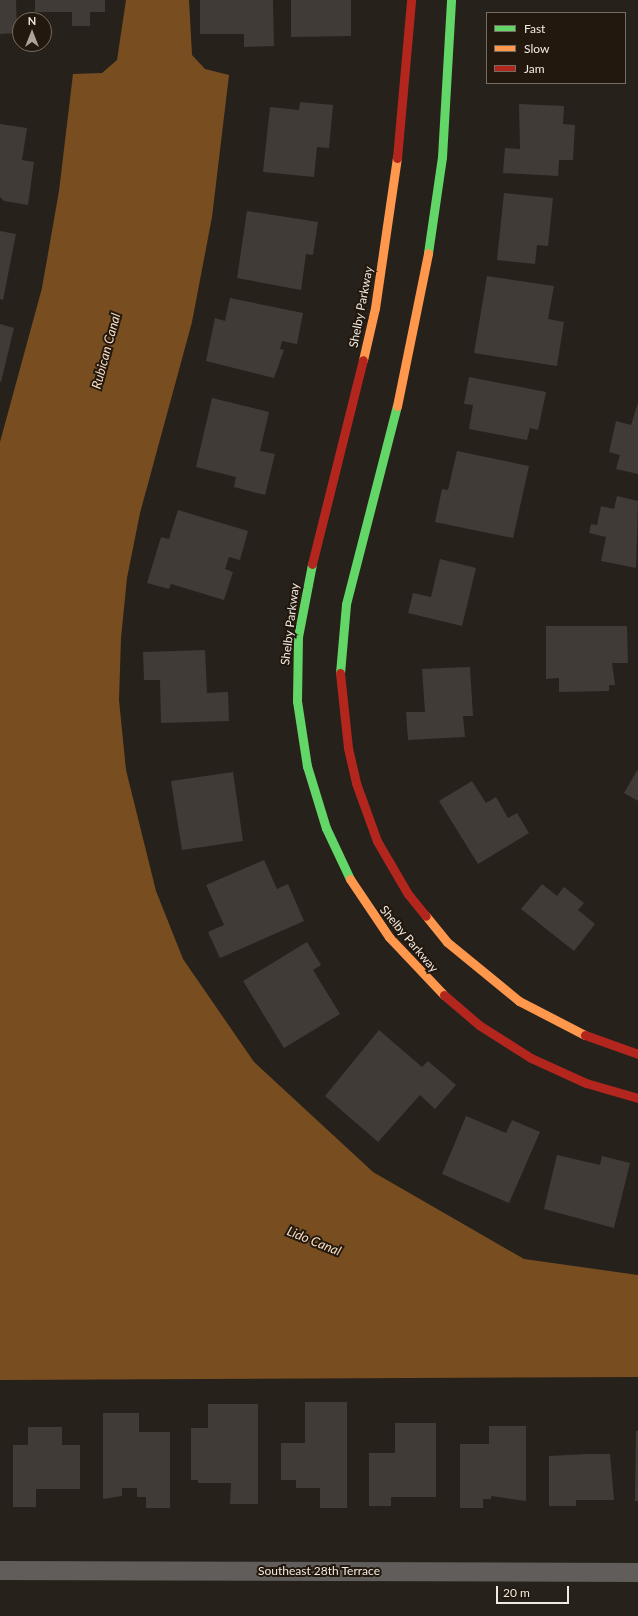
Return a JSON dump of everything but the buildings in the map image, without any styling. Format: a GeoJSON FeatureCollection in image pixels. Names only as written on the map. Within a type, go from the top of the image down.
{"type":"FeatureCollection","features":[{"type":"Feature","properties":{"kind":"street","name":"Shelby Parkway"},"geometry":{"type":"LineString","coordinates":[[411,0],[395,184],[375,308],[344,444],[313,557],[298,636],[297,702],[307,766],[326,828],[353,886],[389,937],[431,984],[479,1025],[530,1058],[586,1083],[638,1098]]}},
{"type":"Feature","properties":{"kind":"street"},"geometry":{"type":"LineString","coordinates":[[451,0],[442,157],[422,290],[400,395],[352,566],[346,604],[340,677],[348,748],[356,783],[377,841],[408,894],[447,942],[518,1001],[582,1034],[638,1054]]}},
{"type":"Feature","properties":{"kind":"street","name":"Southeast 28th Terrace"},"geometry":{"type":"LineString","coordinates":[[0,1570],[638,1572]]}},
{"type":"Feature","properties":{"kind":"water"},"geometry":{"type":"Polygon","coordinates":[[[126,0],[189,0],[192,55],[205,69],[229,75],[212,217],[192,322],[140,513],[127,578],[121,638],[119,700],[126,770],[156,891],[183,959],[254,1062],[373,1172],[524,1259],[638,1275],[638,1377],[0,1380],[0,442],[42,288],[59,191],[73,74],[102,73],[117,60],[126,0]]]}},
{"type":"Feature","properties":{"kind":"traffic: fast"},"geometry":{"type":"LineString","coordinates":[[428,253],[442,157],[451,0]]}},
{"type":"Feature","properties":{"kind":"traffic: fast"},"geometry":{"type":"LineString","coordinates":[[340,673],[346,604],[397,406]]}},
{"type":"Feature","properties":{"kind":"traffic: fast"},"geometry":{"type":"LineString","coordinates":[[312,564],[298,637],[297,701],[307,766],[326,828],[350,879]]}},
{"type":"Feature","properties":{"kind":"traffic: slow"},"geometry":{"type":"LineString","coordinates":[[363,360],[375,308],[397,158]]}},
{"type":"Feature","properties":{"kind":"traffic: slow"},"geometry":{"type":"LineString","coordinates":[[397,406],[428,253]]}},
{"type":"Feature","properties":{"kind":"traffic: slow"},"geometry":{"type":"LineString","coordinates":[[350,879],[389,937],[444,995]]}},
{"type":"Feature","properties":{"kind":"traffic: slow"},"geometry":{"type":"LineString","coordinates":[[426,916],[447,942],[519,1001],[585,1035]]}},
{"type":"Feature","properties":{"kind":"traffic: jam"},"geometry":{"type":"LineString","coordinates":[[397,158],[411,0]]}},
{"type":"Feature","properties":{"kind":"traffic: jam"},"geometry":{"type":"LineString","coordinates":[[312,564],[363,360]]}},
{"type":"Feature","properties":{"kind":"traffic: jam"},"geometry":{"type":"LineString","coordinates":[[340,673],[348,748],[356,783],[377,841],[408,894],[426,916]]}},
{"type":"Feature","properties":{"kind":"traffic: jam"},"geometry":{"type":"LineString","coordinates":[[444,995],[479,1025],[531,1058],[586,1083],[638,1098]]}},
{"type":"Feature","properties":{"kind":"traffic: jam"},"geometry":{"type":"LineString","coordinates":[[585,1035],[638,1054]]}},
{"type":"Feature","properties":{"kind":"water label","name":"Rubican Canal"},"geometry":{"type":"Point","coordinates":[106,351]}},
{"type":"Feature","properties":{"kind":"water label","name":"Lido Canal"},"geometry":{"type":"Point","coordinates":[314,1241]}}]}
